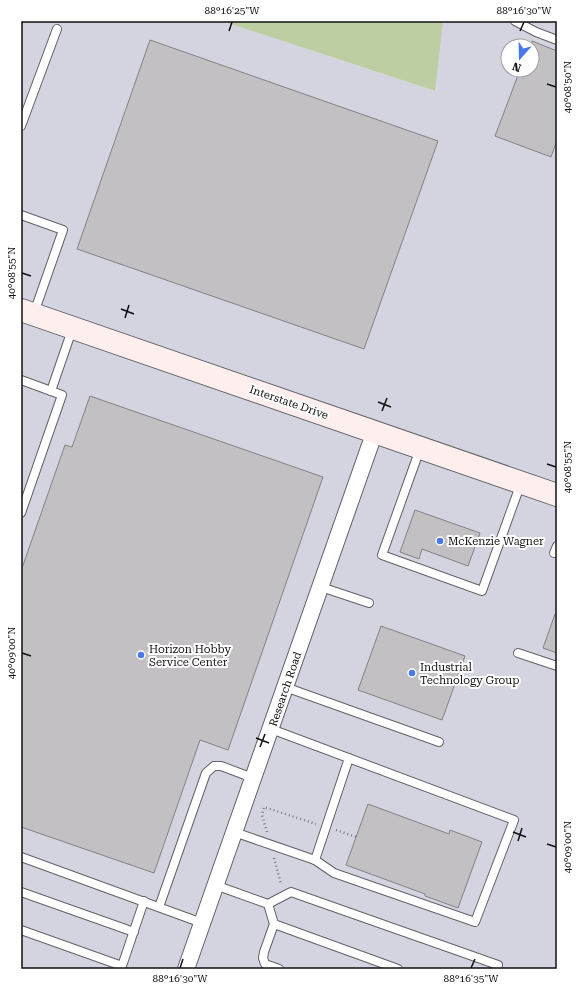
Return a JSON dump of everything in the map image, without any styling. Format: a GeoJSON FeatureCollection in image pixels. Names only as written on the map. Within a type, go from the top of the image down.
{"type":"FeatureCollection","features":[{"type":"Feature","properties":{"kind":"main road","name":"Interstate Drive"},"geometry":{"type":"LineString","coordinates":[[27,312],[557,495]]}},
{"type":"Feature","properties":{"kind":"street","name":"Research Road"},"geometry":{"type":"LineString","coordinates":[[186,969],[375,432]]}},
{"type":"Feature","properties":{"kind":"lane"},"geometry":{"type":"LineString","coordinates":[[515,21],[536,32],[557,40]]}},
{"type":"Feature","properties":{"kind":"lane"},"geometry":{"type":"LineString","coordinates":[[21,126],[57,29]]}},
{"type":"Feature","properties":{"kind":"lane"},"geometry":{"type":"LineString","coordinates":[[21,215],[63,230],[27,312]]}},
{"type":"Feature","properties":{"kind":"lane"},"geometry":{"type":"LineString","coordinates":[[50,391],[73,328]]}},
{"type":"Feature","properties":{"kind":"lane"},"geometry":{"type":"LineString","coordinates":[[21,380],[62,395],[21,513]]}},
{"type":"Feature","properties":{"kind":"lane"},"geometry":{"type":"LineString","coordinates":[[421,447],[382,555],[482,591],[522,483]]}},
{"type":"Feature","properties":{"kind":"lane"},"geometry":{"type":"LineString","coordinates":[[321,587],[369,603]]}},
{"type":"Feature","properties":{"kind":"lane"},"geometry":{"type":"LineString","coordinates":[[518,653],[557,666]]}},
{"type":"Feature","properties":{"kind":"lane"},"geometry":{"type":"LineString","coordinates":[[285,687],[439,742]]}},
{"type":"Feature","properties":{"kind":"lane"},"geometry":{"type":"LineString","coordinates":[[234,832],[315,860],[334,873],[475,922],[514,820],[270,729]]}},
{"type":"Feature","properties":{"kind":"lane"},"geometry":{"type":"LineString","coordinates":[[315,860],[349,758]]}},
{"type":"Feature","properties":{"kind":"lane"},"geometry":{"type":"LineString","coordinates":[[160,907],[206,773],[214,766],[220,766],[253,778]]}},
{"type":"Feature","properties":{"kind":"lane"},"geometry":{"type":"LineString","coordinates":[[21,857],[202,923]]}},
{"type":"Feature","properties":{"kind":"lane"},"geometry":{"type":"LineString","coordinates":[[216,885],[268,904],[291,892],[498,965],[497,969]]}},
{"type":"Feature","properties":{"kind":"lane"},"geometry":{"type":"LineString","coordinates":[[21,892],[134,932]]}},
{"type":"Feature","properties":{"kind":"lane"},"geometry":{"type":"LineString","coordinates":[[21,930],[122,966],[144,902]]}},
{"type":"Feature","properties":{"kind":"lane"},"geometry":{"type":"LineString","coordinates":[[268,904],[274,924],[263,958],[265,964],[279,969]]}},
{"type":"Feature","properties":{"kind":"lane"},"geometry":{"type":"LineString","coordinates":[[274,924],[398,969]]}},
{"type":"Feature","properties":{"kind":"path"},"geometry":{"type":"LineString","coordinates":[[284,896],[273,855],[272,845],[262,815],[264,807],[356,837]]}},
{"type":"Feature","properties":{"kind":"shaded area"},"geometry":{"type":"Polygon","coordinates":[[[21,21],[222,21],[434,91],[443,21],[557,21],[557,961],[554,969],[21,969],[21,21]]]}},
{"type":"Feature","properties":{"kind":"green space"},"geometry":{"type":"Polygon","coordinates":[[[222,21],[443,21],[435,91],[222,21]]]}},
{"type":"Feature","properties":{"kind":"building"},"geometry":{"type":"Polygon","coordinates":[[[150,40],[438,141],[364,349],[77,249],[150,40]]]}},
{"type":"Feature","properties":{"kind":"building"},"geometry":{"type":"Polygon","coordinates":[[[540,44],[557,51],[557,140],[551,157],[495,136],[517,78],[540,78],[540,44]]]}},
{"type":"Feature","properties":{"kind":"building","name":"Horizon Hobby Service Center"},"geometry":{"type":"Polygon","coordinates":[[[90,396],[323,477],[228,750],[200,740],[154,873],[21,827],[21,571],[65,445],[72,447],[90,396]]]}},
{"type":"Feature","properties":{"kind":"building","name":"McKenzie Wagner"},"geometry":{"type":"Polygon","coordinates":[[[415,510],[480,533],[468,566],[422,549],[419,559],[400,552],[415,510]]]}},
{"type":"Feature","properties":{"kind":"building"},"geometry":{"type":"Polygon","coordinates":[[[555,614],[557,614],[557,653],[543,648],[555,614]]]}},
{"type":"Feature","properties":{"kind":"building","name":"Industrial Technology Group"},"geometry":{"type":"Polygon","coordinates":[[[381,626],[465,656],[442,720],[358,690],[381,626]]]}},
{"type":"Feature","properties":{"kind":"building"},"geometry":{"type":"Polygon","coordinates":[[[368,804],[449,834],[450,830],[482,842],[458,908],[425,896],[425,894],[346,865],[368,804]]]}},
{"type":"Feature","properties":{"kind":"place","name":"McKenzie Wagner"},"geometry":{"type":"Point","coordinates":[440,541]}},
{"type":"Feature","properties":{"kind":"place","name":"Horizon Hobby Service Center"},"geometry":{"type":"Point","coordinates":[141,655]}},
{"type":"Feature","properties":{"kind":"place","name":"Industrial Technology Group"},"geometry":{"type":"Point","coordinates":[412,673]}}]}
